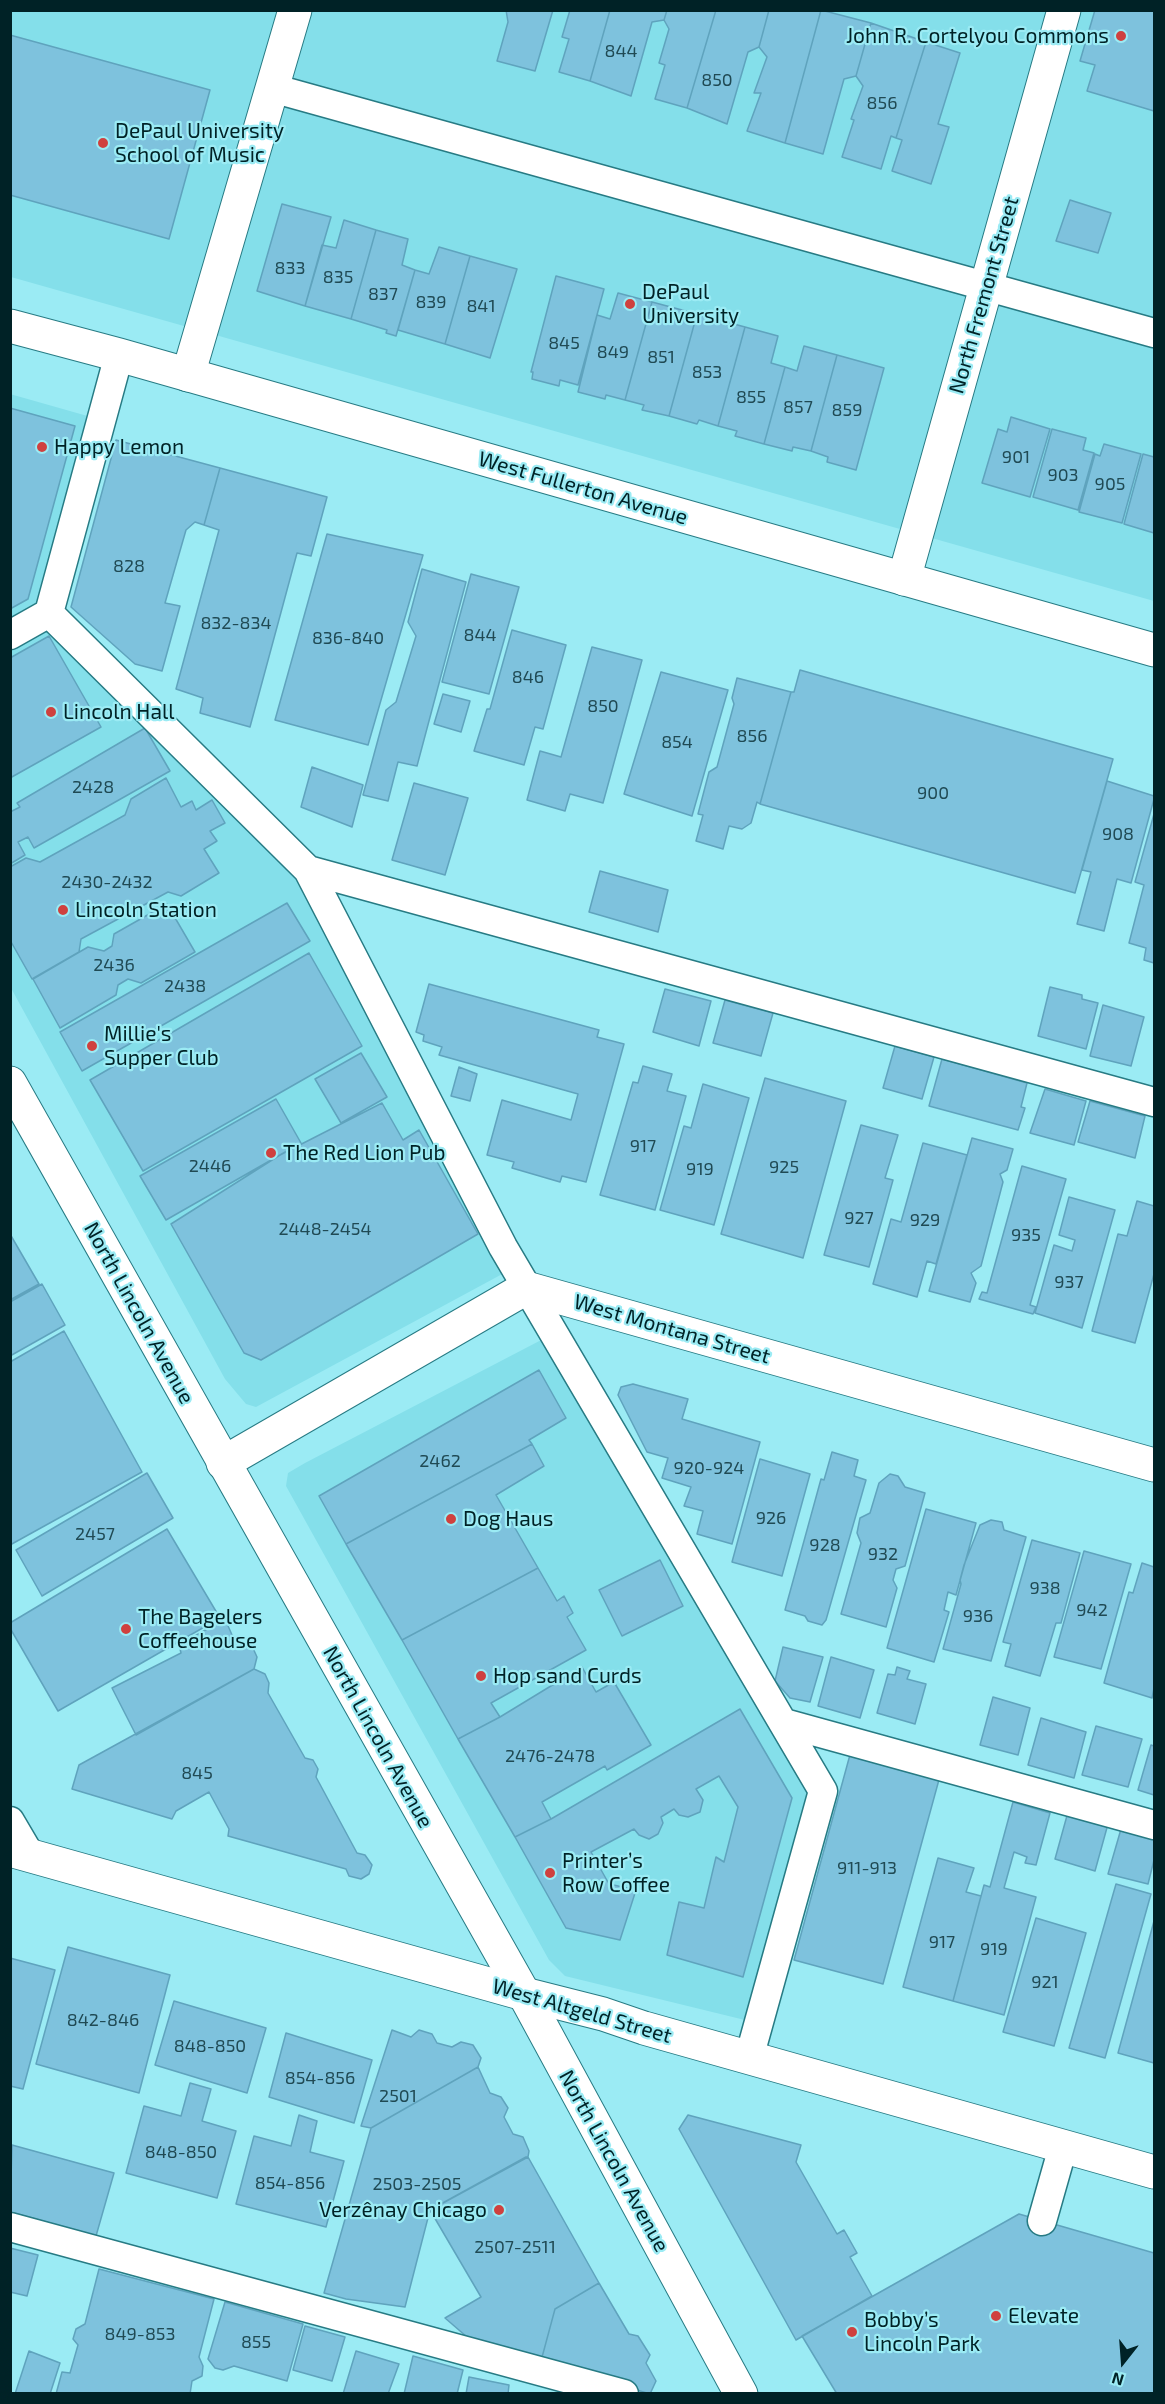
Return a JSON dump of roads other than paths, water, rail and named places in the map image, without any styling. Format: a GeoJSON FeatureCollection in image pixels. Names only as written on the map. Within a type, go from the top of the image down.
{"type":"FeatureCollection","features":[{"type":"Feature","properties":{"kind":"street"},"geometry":{"type":"LineString","coordinates":[[188,375],[295,10]]}},
{"type":"Feature","properties":{"kind":"street","name":"North Fremont Street"},"geometry":{"type":"LineString","coordinates":[[904,579],[1064,10]]}},
{"type":"Feature","properties":{"kind":"street","name":"West Fullerton Avenue"},"geometry":{"type":"LineString","coordinates":[[10,326],[1155,650]]}},
{"type":"Feature","properties":{"kind":"street","name":"North Lincoln Avenue"},"geometry":{"type":"LineString","coordinates":[[10,1083],[524,1994],[741,2394]]}},
{"type":"Feature","properties":{"kind":"street"},"geometry":{"type":"LineString","coordinates":[[224,1463],[526,1288]]}},
{"type":"Feature","properties":{"kind":"street","name":"West Montana Street"},"geometry":{"type":"LineString","coordinates":[[526,1288],[1155,1465]]}},
{"type":"Feature","properties":{"kind":"street","name":"West Altgeld Street"},"geometry":{"type":"LineString","coordinates":[[20,1852],[524,1994],[603,2014],[644,2028],[1155,2172]]}},
{"type":"Feature","properties":{"kind":"lane"},"geometry":{"type":"LineString","coordinates":[[272,88],[1155,333]]}},
{"type":"Feature","properties":{"kind":"lane"},"geometry":{"type":"LineString","coordinates":[[10,635],[49,613],[119,355]]}},
{"type":"Feature","properties":{"kind":"lane"},"geometry":{"type":"LineString","coordinates":[[49,613],[308,870],[526,1288],[823,1791],[749,2058]]}},
{"type":"Feature","properties":{"kind":"lane"},"geometry":{"type":"LineString","coordinates":[[308,870],[1155,1102]]}},
{"type":"Feature","properties":{"kind":"lane"},"geometry":{"type":"LineString","coordinates":[[784,1723],[1155,1825]]}},
{"type":"Feature","properties":{"kind":"lane"},"geometry":{"type":"LineString","coordinates":[[10,1821],[20,1852]]}},
{"type":"Feature","properties":{"kind":"lane"},"geometry":{"type":"LineString","coordinates":[[1042,2221],[1063,2147]]}},
{"type":"Feature","properties":{"kind":"lane"},"geometry":{"type":"LineString","coordinates":[[10,2226],[624,2394]]}},
{"type":"Feature","properties":{"kind":"place","name":"John R. Cortelyou Commons"},"geometry":{"type":"Point","coordinates":[1121,36]}},
{"type":"Feature","properties":{"kind":"place","name":"DePaul University School of Music"},"geometry":{"type":"Point","coordinates":[103,143]}},
{"type":"Feature","properties":{"kind":"place","name":"DePaul University"},"geometry":{"type":"Point","coordinates":[630,304]}},
{"type":"Feature","properties":{"kind":"place","name":"Happy Lemon"},"geometry":{"type":"Point","coordinates":[42,447]}},
{"type":"Feature","properties":{"kind":"place","name":"Lincoln Hall"},"geometry":{"type":"Point","coordinates":[51,712]}},
{"type":"Feature","properties":{"kind":"place","name":"Lincoln Station"},"geometry":{"type":"Point","coordinates":[63,910]}},
{"type":"Feature","properties":{"kind":"place","name":"Millie's Supper Club"},"geometry":{"type":"Point","coordinates":[92,1046]}},
{"type":"Feature","properties":{"kind":"place","name":"The Red Lion Pub"},"geometry":{"type":"Point","coordinates":[271,1153]}},
{"type":"Feature","properties":{"kind":"place","name":"Dog Haus"},"geometry":{"type":"Point","coordinates":[451,1519]}},
{"type":"Feature","properties":{"kind":"place","name":"The Bagelers Coffeehouse"},"geometry":{"type":"Point","coordinates":[126,1629]}},
{"type":"Feature","properties":{"kind":"place","name":"Hop sand Curds"},"geometry":{"type":"Point","coordinates":[481,1676]}},
{"type":"Feature","properties":{"kind":"place","name":"Printer’s Row Coffee"},"geometry":{"type":"Point","coordinates":[550,1873]}},
{"type":"Feature","properties":{"kind":"place","name":"Verzênay Chicago"},"geometry":{"type":"Point","coordinates":[499,2210]}},
{"type":"Feature","properties":{"kind":"place","name":"Elevate"},"geometry":{"type":"Point","coordinates":[996,2316]}},
{"type":"Feature","properties":{"kind":"place","name":"Bobby’s Lincoln Park"},"geometry":{"type":"Point","coordinates":[852,2332]}}]}
